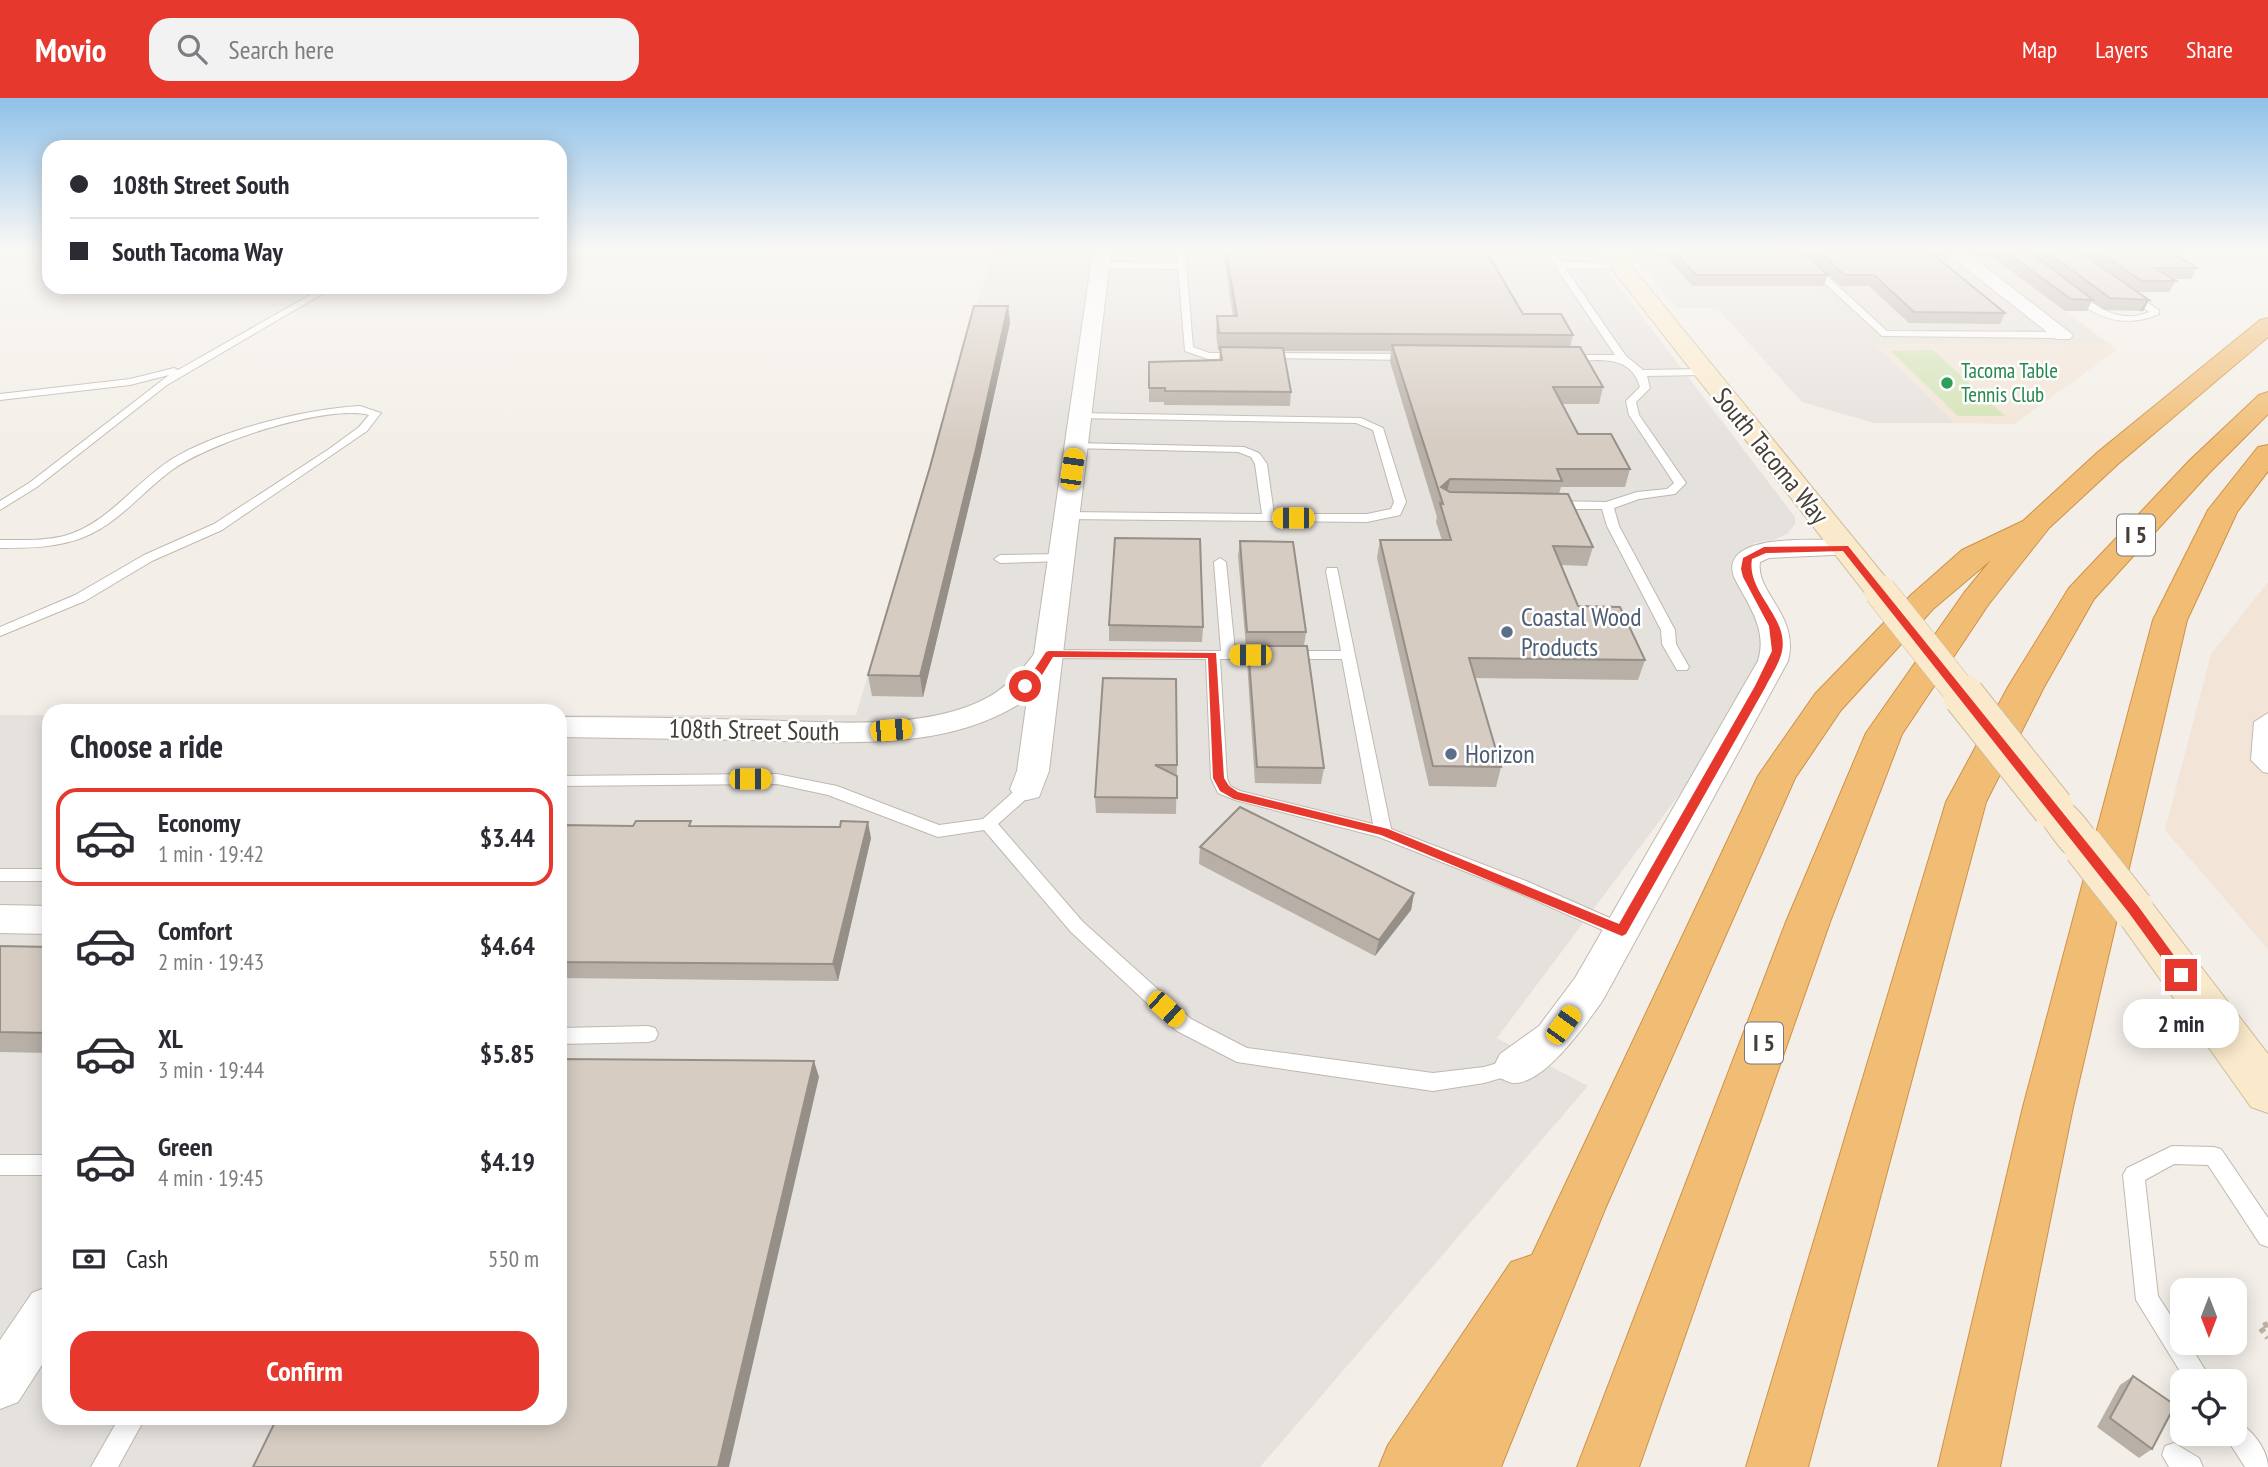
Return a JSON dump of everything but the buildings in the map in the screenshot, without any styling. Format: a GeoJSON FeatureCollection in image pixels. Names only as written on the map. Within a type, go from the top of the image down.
{"type":"FeatureCollection","features":[{"type":"Feature","properties":{"kind":"highway","name":"I 5"},"geometry":{"type":"LineString","coordinates":[[1608,1467],[1808,922],[1884,733],[1975,600],[2038,522],[2108,458],[2268,325]]}},
{"type":"Feature","properties":{"kind":"highway","name":"I 5"},"geometry":{"type":"LineString","coordinates":[[1777,1467],[1966,802],[2026,687],[2080,595],[2200,466],[2268,400]]}},
{"type":"Feature","properties":{"kind":"highway"},"geometry":{"type":"LineString","coordinates":[[1969,1467],[2048,1107],[2170,620],[2223,510],[2268,453]]}},
{"type":"Feature","properties":{"kind":"highway"},"geometry":{"type":"LineString","coordinates":[[1470,1467],[1579,1209],[1764,803],[1799,741],[1855,670],[1922,602],[1973,557],[2038,522]]}},
{"type":"Feature","properties":{"kind":"highway"},"geometry":{"type":"LineString","coordinates":[[1996,1467],[2048,1107]]}},
{"type":"Feature","properties":{"kind":"highway"},"geometry":{"type":"LineString","coordinates":[[1410,1467],[1579,1209]]}},
{"type":"Feature","properties":{"kind":"street"},"geometry":{"type":"LineString","coordinates":[[1027,789],[1033,771],[1093,315]]}},
{"type":"Feature","properties":{"kind":"street","name":"South Tacoma Way"},"geometry":{"type":"LineString","coordinates":[[1658,315],[2133,909],[2268,1093]]}},
{"type":"Feature","properties":{"kind":"street"},"geometry":{"type":"LineString","coordinates":[[2037,315],[2063,335]]}},
{"type":"Feature","properties":{"kind":"street"},"geometry":{"type":"LineString","coordinates":[[1515,1066],[1553,1038],[1589,989],[1760,686],[1777,651],[1774,626],[1745,569],[1747,558],[1764,550],[1845,548]]}},
{"type":"Feature","properties":{"kind":"street","name":"108th Street South"},"geometry":{"type":"LineString","coordinates":[[567,727],[861,731],[934,725],[967,717],[1007,699],[1033,679],[1049,654]]}},
{"type":"Feature","properties":{"kind":"street"},"geometry":{"type":"LineString","coordinates":[[0,919],[42,920]]}},
{"type":"Feature","properties":{"kind":"street"},"geometry":{"type":"LineString","coordinates":[[0,1384],[42,1321]]}},
{"type":"Feature","properties":{"kind":"lane"},"geometry":{"type":"LineString","coordinates":[[0,506],[33,485],[153,390],[281,315]]}},
{"type":"Feature","properties":{"kind":"lane"},"geometry":{"type":"LineString","coordinates":[[1186,315],[1188,349],[1208,356],[1415,357]]}},
{"type":"Feature","properties":{"kind":"lane"},"geometry":{"type":"LineString","coordinates":[[1540,505],[1607,506],[1637,496],[1671,492],[1680,483],[1634,415],[1631,401],[1645,387],[1641,373],[1622,358],[1593,315]]}},
{"type":"Feature","properties":{"kind":"lane"},"geometry":{"type":"LineString","coordinates":[[1864,315],[1885,334],[2063,335]]}},
{"type":"Feature","properties":{"kind":"lane"},"geometry":{"type":"LineString","coordinates":[[2103,315],[2139,321],[2151,315]]}},
{"type":"Feature","properties":{"kind":"lane"},"geometry":{"type":"LineString","coordinates":[[0,397],[155,376],[194,363],[223,348]]}},
{"type":"Feature","properties":{"kind":"lane"},"geometry":{"type":"LineString","coordinates":[[1553,358],[1622,358]]}},
{"type":"Feature","properties":{"kind":"lane"},"geometry":{"type":"LineString","coordinates":[[1641,373],[1704,372]]}},
{"type":"Feature","properties":{"kind":"lane"},"geometry":{"type":"LineString","coordinates":[[0,544],[48,543],[89,530],[167,468],[197,450],[220,441],[324,412],[358,409],[376,413],[363,429],[333,452],[218,527],[195,540],[148,558],[80,598],[0,632]]}},
{"type":"Feature","properties":{"kind":"lane"},"geometry":{"type":"LineString","coordinates":[[1065,516],[1367,518],[1396,512],[1400,502],[1378,428],[1357,420],[1079,416]]}},
{"type":"Feature","properties":{"kind":"lane"},"geometry":{"type":"LineString","coordinates":[[1075,446],[1240,449],[1255,455],[1261,464],[1268,517]]}},
{"type":"Feature","properties":{"kind":"lane"},"geometry":{"type":"LineString","coordinates":[[1607,506],[1613,526],[1668,629],[1669,644],[1682,667]]}},
{"type":"Feature","properties":{"kind":"lane"},"geometry":{"type":"LineString","coordinates":[[1000,559],[1060,558]]}},
{"type":"Feature","properties":{"kind":"lane"},"geometry":{"type":"LineString","coordinates":[[1220,562],[1219,778],[1224,789],[1234,795],[1384,832],[1520,886],[1622,931]]}},
{"type":"Feature","properties":{"kind":"lane"},"geometry":{"type":"LineString","coordinates":[[1332,571],[1384,832]]}},
{"type":"Feature","properties":{"kind":"lane"},"geometry":{"type":"LineString","coordinates":[[1049,654],[1349,655]]}},
{"type":"Feature","properties":{"kind":"lane"},"geometry":{"type":"LineString","coordinates":[[2268,718],[2261,722],[2259,760],[2268,768]]}},
{"type":"Feature","properties":{"kind":"lane"},"geometry":{"type":"LineString","coordinates":[[567,781],[777,779],[831,790],[938,831],[988,824],[1027,789]]}},
{"type":"Feature","properties":{"kind":"lane"},"geometry":{"type":"LineString","coordinates":[[988,824],[1077,927],[1184,1025],[1244,1056],[1433,1082],[1515,1066]]}},
{"type":"Feature","properties":{"kind":"lane"},"geometry":{"type":"LineString","coordinates":[[0,875],[42,875]]}},
{"type":"Feature","properties":{"kind":"lane"},"geometry":{"type":"LineString","coordinates":[[567,1036],[648,1034]]}},
{"type":"Feature","properties":{"kind":"lane"},"geometry":{"type":"LineString","coordinates":[[2192,1369],[2147,1300],[2134,1175],[2172,1154],[2214,1156],[2268,1237]]}},
{"type":"Feature","properties":{"kind":"lane"},"geometry":{"type":"LineString","coordinates":[[0,1165],[42,1165]]}},
{"type":"Feature","properties":{"kind":"lane"},"geometry":{"type":"LineString","coordinates":[[104,1467],[129,1425]]}},
{"type":"Feature","properties":{"kind":"lane"},"geometry":{"type":"LineString","coordinates":[[2245,1446],[2262,1467]]}},
{"type":"Feature","properties":{"kind":"path"},"geometry":{"type":"LineString","coordinates":[[2268,1324],[2260,1326],[2268,1338]]}},
{"type":"Feature","properties":{"kind":"shaded area"},"geometry":{"type":"Polygon","coordinates":[[[974,315],[1641,315],[1795,517],[1795,524],[1787,534],[1774,540],[1754,543],[1737,554],[1737,560],[1769,636],[1759,688],[1497,1038],[1588,1086],[1260,1467],[0,1467],[0,715],[42,715],[42,1425],[567,1425],[567,715],[856,715],[974,315]]]}},
{"type":"Feature","properties":{"kind":"shaded area"},"geometry":{"type":"Polygon","coordinates":[[[1723,315],[1844,315],[1955,423],[1874,423],[1802,402],[1723,315]]]}},
{"type":"Feature","properties":{"kind":"shaded area"},"geometry":{"type":"Polygon","coordinates":[[[1844,315],[2070,315],[2111,345],[1874,344],[1844,315]]]}},
{"type":"Feature","properties":{"kind":"shaded area"},"geometry":{"type":"Polygon","coordinates":[[[1874,344],[2111,345],[2117,350],[2014,424],[1955,423],[1874,344]]]}},
{"type":"Feature","properties":{"kind":"shaded area"},"geometry":{"type":"Polygon","coordinates":[[[2268,582],[2268,949],[2165,830],[2211,654],[2268,582]]]}},
{"type":"Feature","properties":{"kind":"green space","name":"Tacoma Table Tennis Club"},"geometry":{"type":"Polygon","coordinates":[[[1934,350],[2005,416],[1958,416],[1891,351],[1934,350]]]}},
{"type":"Feature","properties":{"kind":"place","name":"Tacoma Table Tennis Club"},"geometry":{"type":"Point","coordinates":[1947,383]}},
{"type":"Feature","properties":{"kind":"place","name":"Coastal Wood Products"},"geometry":{"type":"Point","coordinates":[1507,632]}},
{"type":"Feature","properties":{"kind":"place","name":"Horizon"},"geometry":{"type":"Point","coordinates":[1451,754]}},
{"type":"Feature","properties":{"kind":"route"},"geometry":{"type":"LineString","coordinates":[[1025,686],[1033,679],[1049,654],[1213,655],[1219,778],[1224,789],[1234,795],[1384,832],[1520,886],[1622,931],[1777,651],[1774,626],[1745,569],[1747,558],[1764,550],[1845,548],[2133,909],[2181,975]]}}]}
